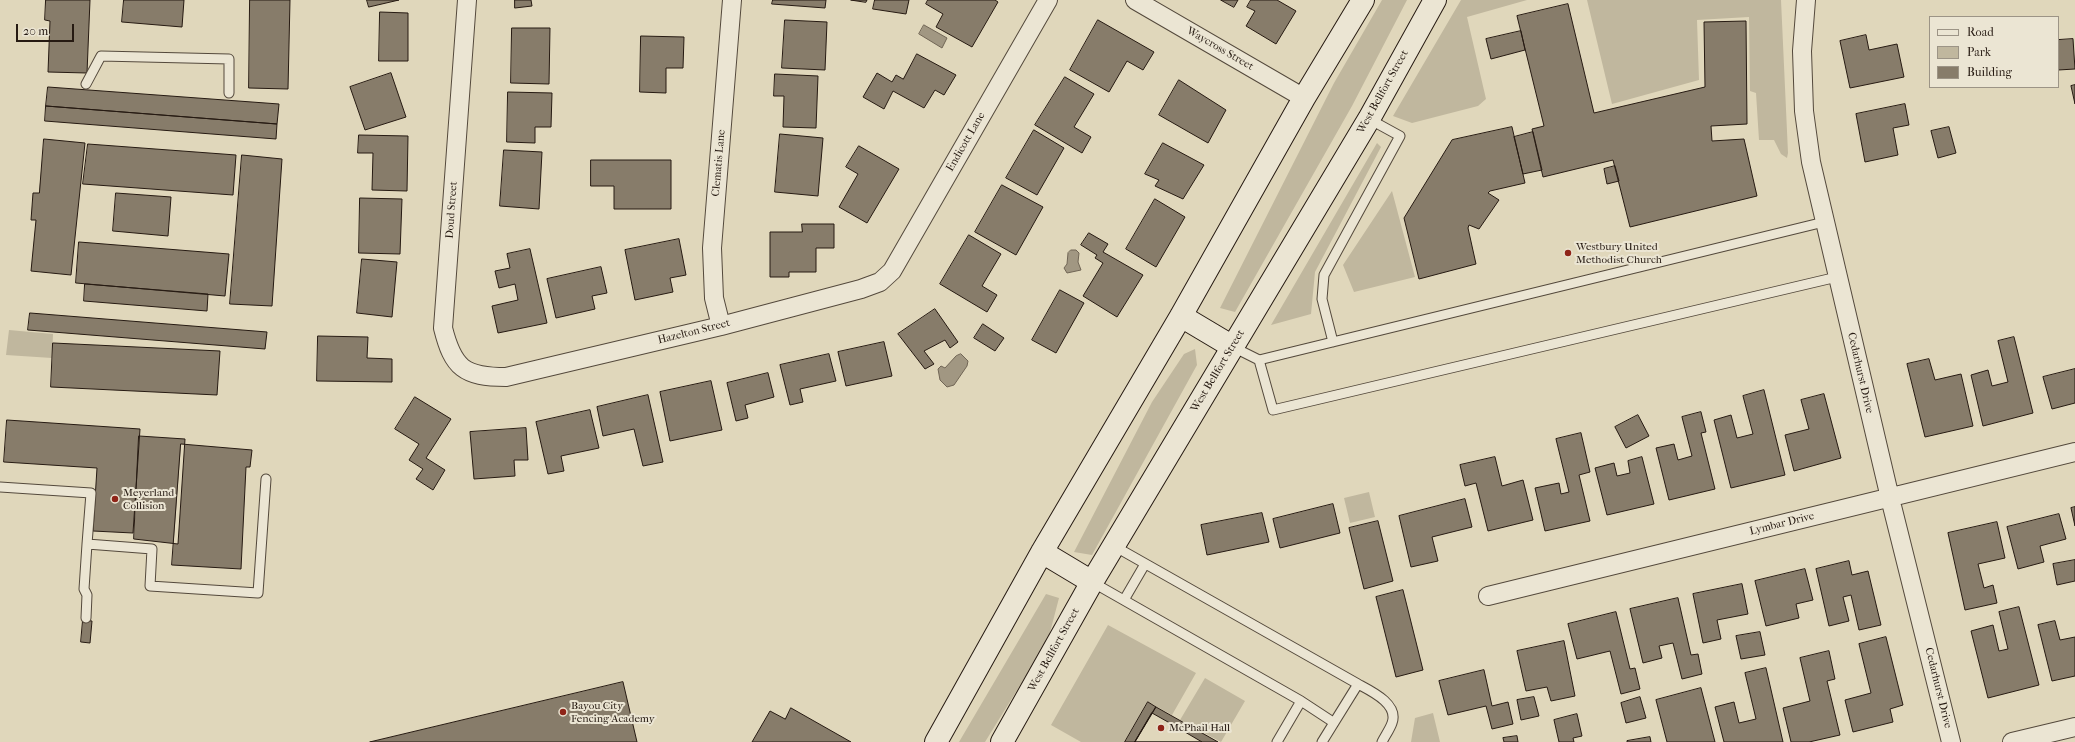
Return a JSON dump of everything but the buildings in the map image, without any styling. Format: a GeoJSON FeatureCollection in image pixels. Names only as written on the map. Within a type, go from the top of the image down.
{"type":"FeatureCollection","features":[{"type":"Feature","properties":{"kind":"main road"},"geometry":{"type":"LineString","coordinates":[[936,742],[1042,552],[1181,316],[1304,98],[1363,0]]}},
{"type":"Feature","properties":{"kind":"main road","name":"West Bellfort Street"},"geometry":{"type":"LineString","coordinates":[[1002,742],[1092,582],[1369,119],[1435,0]]}},
{"type":"Feature","properties":{"kind":"main road"},"geometry":{"type":"LineString","coordinates":[[1181,316],[1233,347]]}},
{"type":"Feature","properties":{"kind":"main road"},"geometry":{"type":"LineString","coordinates":[[1042,552],[1092,582]]}},
{"type":"Feature","properties":{"kind":"street","name":"Doud Street"},"geometry":{"type":"LineString","coordinates":[[467,0],[443,328],[452,357],[466,371],[482,377],[506,377]]}},
{"type":"Feature","properties":{"kind":"street","name":"Clematis Lane"},"geometry":{"type":"LineString","coordinates":[[721,326],[714,298],[712,248],[732,0]]}},
{"type":"Feature","properties":{"kind":"street","name":"Endicott Lane"},"geometry":{"type":"LineString","coordinates":[[880,282],[892,271],[1048,0]]}},
{"type":"Feature","properties":{"kind":"street","name":"Waycross Street"},"geometry":{"type":"LineString","coordinates":[[1135,0],[1304,98]]}},
{"type":"Feature","properties":{"kind":"street","name":"Cedarhurst Drive"},"geometry":{"type":"LineString","coordinates":[[1806,0],[1802,51],[1804,111],[1811,162],[1890,498],[1951,742]]}},
{"type":"Feature","properties":{"kind":"street","name":"Hazelton Street"},"geometry":{"type":"LineString","coordinates":[[506,377],[721,326],[861,289],[880,282]]}},
{"type":"Feature","properties":{"kind":"street","name":"Lymbar Drive"},"geometry":{"type":"LineString","coordinates":[[1488,596],[2075,452]]}},
{"type":"Feature","properties":{"kind":"street"},"geometry":{"type":"LineString","coordinates":[[2012,742],[2075,727]]}},
{"type":"Feature","properties":{"kind":"lane"},"geometry":{"type":"LineString","coordinates":[[86,84],[101,56],[229,59],[228,93]]}},
{"type":"Feature","properties":{"kind":"lane"},"geometry":{"type":"LineString","coordinates":[[1333,342],[1322,299],[1324,275],[1400,136],[1369,119]]}},
{"type":"Feature","properties":{"kind":"lane"},"geometry":{"type":"LineString","coordinates":[[1233,347],[1259,360],[1824,222]]}},
{"type":"Feature","properties":{"kind":"lane"},"geometry":{"type":"LineString","coordinates":[[1259,360],[1273,410],[1837,277]]}},
{"type":"Feature","properties":{"kind":"lane"},"geometry":{"type":"LineString","coordinates":[[87,544],[152,549],[150,586],[258,593],[266,479]]}},
{"type":"Feature","properties":{"kind":"lane"},"geometry":{"type":"LineString","coordinates":[[0,487],[90,493],[84,589],[87,595],[86,618]]}},
{"type":"Feature","properties":{"kind":"lane"},"geometry":{"type":"LineString","coordinates":[[1114,546],[1380,697],[1392,712],[1393,722],[1382,742]]}},
{"type":"Feature","properties":{"kind":"lane"},"geometry":{"type":"LineString","coordinates":[[1124,600],[1145,564]]}},
{"type":"Feature","properties":{"kind":"lane"},"geometry":{"type":"LineString","coordinates":[[1092,582],[1301,701],[1334,722]]}},
{"type":"Feature","properties":{"kind":"lane"},"geometry":{"type":"LineString","coordinates":[[1322,742],[1358,684]]}},
{"type":"Feature","properties":{"kind":"lane"},"geometry":{"type":"LineString","coordinates":[[1277,742],[1301,701]]}},
{"type":"Feature","properties":{"kind":"green space"},"geometry":{"type":"Polygon","coordinates":[[[1382,0],[1407,0],[1352,106],[1235,312],[1220,308],[1334,83],[1382,0]]]}},
{"type":"Feature","properties":{"kind":"green space"},"geometry":{"type":"Polygon","coordinates":[[[1461,0],[1527,0],[1467,17],[1486,99],[1478,106],[1412,123],[1393,116],[1461,0]]]}},
{"type":"Feature","properties":{"kind":"green space"},"geometry":{"type":"Polygon","coordinates":[[[1587,0],[1781,0],[1787,158],[1781,154],[1774,140],[1759,140],[1756,93],[1750,91],[1749,17],[1697,20],[1699,80],[1612,104],[1587,0]]]}},
{"type":"Feature","properties":{"kind":"green space"},"geometry":{"type":"Polygon","coordinates":[[[1377,143],[1381,147],[1315,272],[1311,314],[1271,325],[1377,143]]]}},
{"type":"Feature","properties":{"kind":"green space"},"geometry":{"type":"Polygon","coordinates":[[[1392,191],[1415,277],[1354,292],[1343,265],[1392,191]]]}},
{"type":"Feature","properties":{"kind":"green space"},"geometry":{"type":"Polygon","coordinates":[[[9,330],[53,334],[52,358],[6,355],[9,330]]]}},
{"type":"Feature","properties":{"kind":"green space"},"geometry":{"type":"Polygon","coordinates":[[[1195,349],[1197,365],[1092,555],[1074,552],[1152,402],[1184,354],[1195,349]]]}},
{"type":"Feature","properties":{"kind":"green space"},"geometry":{"type":"Polygon","coordinates":[[[1369,492],[1375,517],[1350,523],[1344,498],[1369,492]]]}},
{"type":"Feature","properties":{"kind":"green space"},"geometry":{"type":"Polygon","coordinates":[[[1046,594],[1059,598],[1048,640],[985,742],[959,742],[1046,594]]]}},
{"type":"Feature","properties":{"kind":"green space"},"geometry":{"type":"Polygon","coordinates":[[[1108,625],[1196,673],[1172,715],[1148,702],[1125,742],[1081,742],[1051,725],[1108,625]]]}},
{"type":"Feature","properties":{"kind":"green space"},"geometry":{"type":"Polygon","coordinates":[[[1205,678],[1245,701],[1221,742],[1180,720],[1205,678]]]}},
{"type":"Feature","properties":{"kind":"green space"},"geometry":{"type":"Polygon","coordinates":[[[1433,713],[1440,742],[1411,742],[1415,718],[1433,713]]]}},
{"type":"Feature","properties":{"kind":"shaded area"},"geometry":{"type":"Polygon","coordinates":[[[924,25],[947,38],[942,48],[919,34],[924,25]]]}},
{"type":"Feature","properties":{"kind":"shaded area"},"geometry":{"type":"Polygon","coordinates":[[[1071,250],[1076,250],[1079,253],[1078,262],[1081,270],[1067,273],[1064,268],[1067,264],[1068,253],[1071,250]]]}},
{"type":"Feature","properties":{"kind":"shaded area"},"geometry":{"type":"Polygon","coordinates":[[[961,354],[968,361],[967,366],[954,385],[947,387],[940,380],[938,369],[941,366],[945,368],[956,356],[961,354]]]}},
{"type":"Feature","properties":{"kind":"place","name":"Westbury United Methodist Church"},"geometry":{"type":"Point","coordinates":[1568,253]}},
{"type":"Feature","properties":{"kind":"place","name":"Meyerland Collision"},"geometry":{"type":"Point","coordinates":[115,499]}},
{"type":"Feature","properties":{"kind":"place","name":"Bayou City Fencing Academy"},"geometry":{"type":"Point","coordinates":[563,712]}},
{"type":"Feature","properties":{"kind":"place","name":"McPhail Hall"},"geometry":{"type":"Point","coordinates":[1161,728]}}]}
